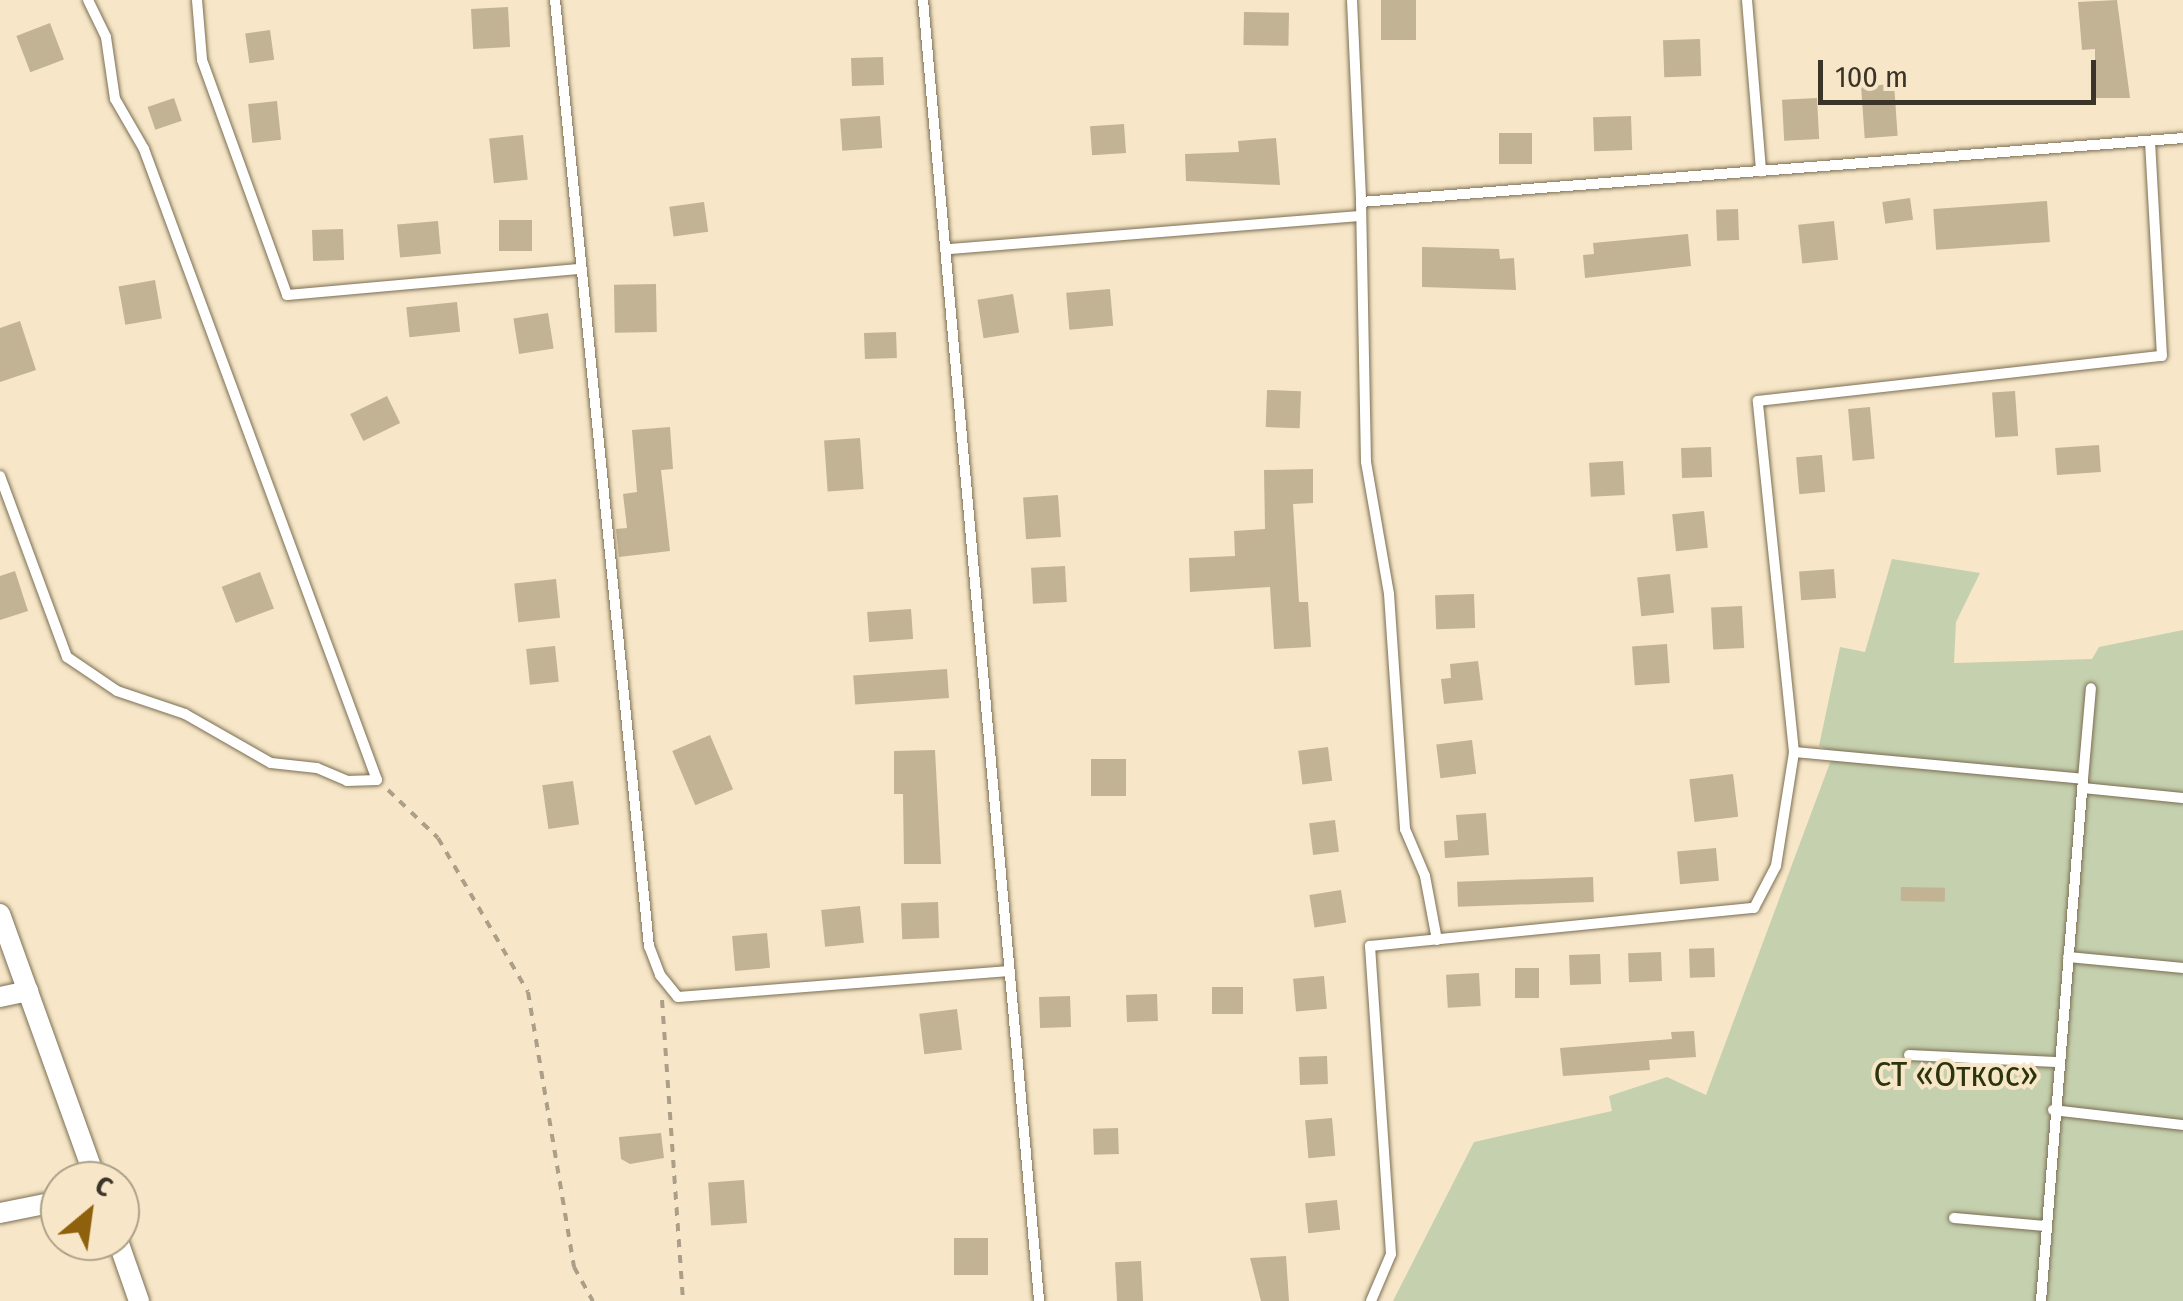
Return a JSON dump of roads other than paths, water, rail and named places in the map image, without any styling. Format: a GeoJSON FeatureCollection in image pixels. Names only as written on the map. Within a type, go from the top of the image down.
{"type":"FeatureCollection","features":[{"type":"Feature","properties":{"kind":"street"},"geometry":{"type":"LineString","coordinates":[[0,914],[89,1161]]}},
{"type":"Feature","properties":{"kind":"street"},"geometry":{"type":"LineString","coordinates":[[0,996],[28,991]]}},
{"type":"Feature","properties":{"kind":"street"},"geometry":{"type":"LineString","coordinates":[[0,1213],[40,1205]]}},
{"type":"Feature","properties":{"kind":"street"},"geometry":{"type":"LineString","coordinates":[[125,1261],[139,1301]]}},
{"type":"Feature","properties":{"kind":"lane"},"geometry":{"type":"LineString","coordinates":[[0,476],[67,657],[117,691],[185,714],[271,764],[316,768],[348,782],[377,780],[144,150],[115,99],[106,37],[88,0]]}},
{"type":"Feature","properties":{"kind":"lane"},"geometry":{"type":"LineString","coordinates":[[197,0],[202,60],[286,295],[579,269]]}},
{"type":"Feature","properties":{"kind":"lane"},"geometry":{"type":"LineString","coordinates":[[555,0],[649,946],[660,975],[678,997],[1006,971]]}},
{"type":"Feature","properties":{"kind":"lane"},"geometry":{"type":"LineString","coordinates":[[923,0],[950,249],[1006,971],[1039,1301]]}},
{"type":"Feature","properties":{"kind":"lane"},"geometry":{"type":"LineString","coordinates":[[1352,0],[1366,462],[1389,594],[1405,829],[1425,876],[1436,940]]}},
{"type":"Feature","properties":{"kind":"lane"},"geometry":{"type":"LineString","coordinates":[[1748,0],[1761,171]]}},
{"type":"Feature","properties":{"kind":"lane"},"geometry":{"type":"LineString","coordinates":[[1361,202],[2183,138]]}},
{"type":"Feature","properties":{"kind":"lane"},"geometry":{"type":"LineString","coordinates":[[1371,1301],[1391,1254],[1370,946],[1754,908],[1776,866],[1794,752],[1758,401],[2162,356],[2150,141]]}},
{"type":"Feature","properties":{"kind":"lane"},"geometry":{"type":"LineString","coordinates":[[950,249],[1361,216]]}},
{"type":"Feature","properties":{"kind":"lane"},"geometry":{"type":"LineString","coordinates":[[2041,1301],[2056,1062],[2090,688]]}},
{"type":"Feature","properties":{"kind":"lane"},"geometry":{"type":"LineString","coordinates":[[1794,752],[2183,798]]}},
{"type":"Feature","properties":{"kind":"lane"},"geometry":{"type":"LineString","coordinates":[[2068,957],[2183,968]]}},
{"type":"Feature","properties":{"kind":"lane"},"geometry":{"type":"LineString","coordinates":[[1909,1055],[2056,1062]]}},
{"type":"Feature","properties":{"kind":"lane"},"geometry":{"type":"LineString","coordinates":[[2053,1110],[2183,1126]]}},
{"type":"Feature","properties":{"kind":"lane"},"geometry":{"type":"LineString","coordinates":[[1954,1218],[2046,1226]]}},
{"type":"Feature","properties":{"kind":"park label","name":"СТ «Откос»"},"geometry":{"type":"Point","coordinates":[1956,1074]}}]}
